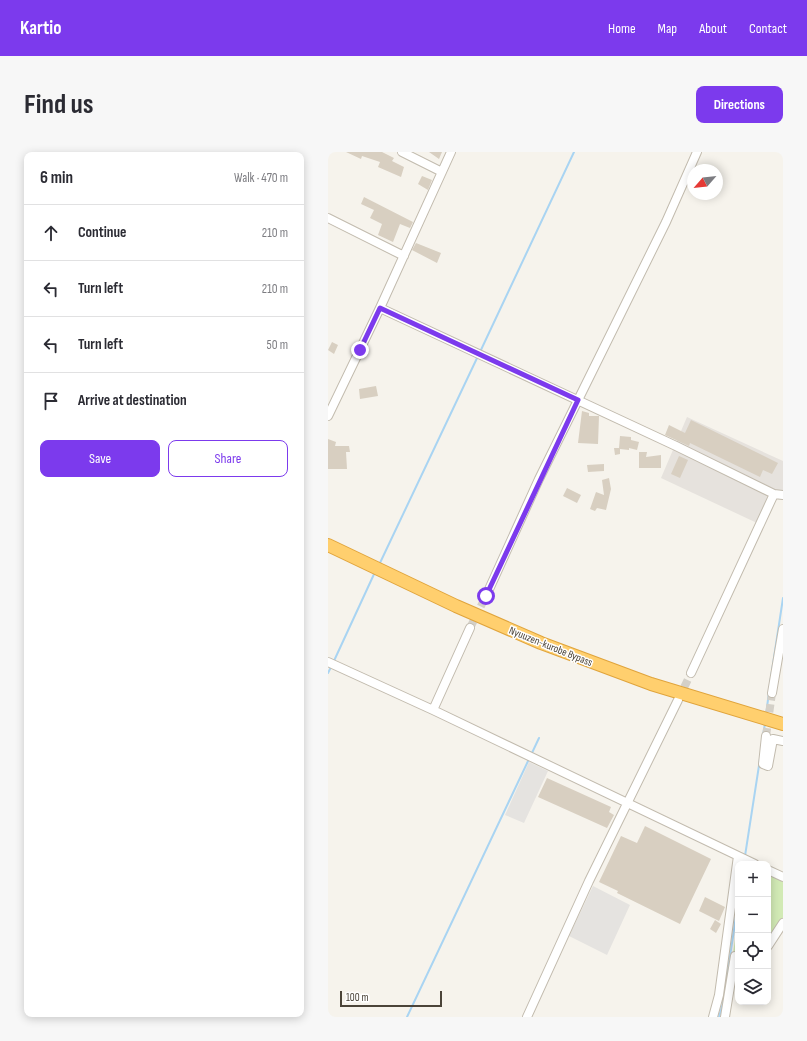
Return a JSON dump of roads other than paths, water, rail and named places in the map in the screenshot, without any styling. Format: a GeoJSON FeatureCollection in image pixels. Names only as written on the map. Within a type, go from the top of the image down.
{"type":"FeatureCollection","features":[{"type":"Feature","properties":{"kind":"highway","name":"Nyuuzen-kurobe Bypass"},"geometry":{"type":"LineString","coordinates":[[328,545],[456,606],[540,643],[651,684],[783,724]]}},
{"type":"Feature","properties":{"kind":"street"},"geometry":{"type":"LineString","coordinates":[[402,152],[442,172]]}},
{"type":"Feature","properties":{"kind":"street"},"geometry":{"type":"LineString","coordinates":[[328,416],[380,308],[451,152]]}},
{"type":"Feature","properties":{"kind":"street"},"geometry":{"type":"LineString","coordinates":[[486,596],[578,400],[666,222],[697,152]]}},
{"type":"Feature","properties":{"kind":"street"},"geometry":{"type":"LineString","coordinates":[[328,218],[404,256]]}},
{"type":"Feature","properties":{"kind":"street"},"geometry":{"type":"LineString","coordinates":[[380,308],[676,446],[774,494],[783,495]]}},
{"type":"Feature","properties":{"kind":"street"},"geometry":{"type":"LineString","coordinates":[[691,673],[774,494]]}},
{"type":"Feature","properties":{"kind":"street"},"geometry":{"type":"LineString","coordinates":[[433,710],[470,628]]}},
{"type":"Feature","properties":{"kind":"street"},"geometry":{"type":"LineString","coordinates":[[772,692],[783,628]]}},
{"type":"Feature","properties":{"kind":"street"},"geometry":{"type":"LineString","coordinates":[[328,662],[433,710],[749,861]]}},
{"type":"Feature","properties":{"kind":"street"},"geometry":{"type":"LineString","coordinates":[[527,1017],[626,803],[678,700]]}},
{"type":"Feature","properties":{"kind":"street"},"geometry":{"type":"LineString","coordinates":[[766,736],[763,764],[768,766],[773,739],[783,741]]}},
{"type":"Feature","properties":{"kind":"street"},"geometry":{"type":"LineString","coordinates":[[714,1017],[719,995],[738,856]]}},
{"type":"Feature","properties":{"kind":"street"},"geometry":{"type":"LineString","coordinates":[[771,871],[783,877]]}},
{"type":"Feature","properties":{"kind":"street"},"geometry":{"type":"LineString","coordinates":[[771,942],[782,928]]}},
{"type":"Feature","properties":{"kind":"street"},"geometry":{"type":"LineString","coordinates":[[725,1017],[735,956]]}},
{"type":"Feature","properties":{"kind":"waterway"},"geometry":{"type":"LineString","coordinates":[[480,352],[574,152]]}},
{"type":"Feature","properties":{"kind":"waterway"},"geometry":{"type":"LineString","coordinates":[[379,565],[478,356]]}},
{"type":"Feature","properties":{"kind":"waterway"},"geometry":{"type":"LineString","coordinates":[[333,663],[375,572]]}},
{"type":"Feature","properties":{"kind":"waterway"},"geometry":{"type":"LineString","coordinates":[[770,684],[783,598]]}},
{"type":"Feature","properties":{"kind":"waterway"},"geometry":{"type":"LineString","coordinates":[[328,673],[331,667]]}},
{"type":"Feature","properties":{"kind":"waterway"},"geometry":{"type":"LineString","coordinates":[[766,715],[769,692]]}},
{"type":"Feature","properties":{"kind":"waterway"},"geometry":{"type":"LineString","coordinates":[[763,735],[765,724]]}},
{"type":"Feature","properties":{"kind":"waterway"},"geometry":{"type":"LineString","coordinates":[[531,755],[539,738]]}},
{"type":"Feature","properties":{"kind":"waterway"},"geometry":{"type":"LineString","coordinates":[[407,1017],[529,759]]}},
{"type":"Feature","properties":{"kind":"waterway"},"geometry":{"type":"LineString","coordinates":[[745,856],[760,759]]}},
{"type":"Feature","properties":{"kind":"waterway"},"geometry":{"type":"LineString","coordinates":[[719,1017],[723,1003],[735,923]]}},
{"type":"Feature","properties":{"kind":"tunnel"},"geometry":{"type":"LineString","coordinates":[[470,628],[486,596]]}},
{"type":"Feature","properties":{"kind":"tunnel"},"geometry":{"type":"LineString","coordinates":[[679,698],[691,673]]}},
{"type":"Feature","properties":{"kind":"tunnel"},"geometry":{"type":"LineString","coordinates":[[766,736],[772,693]]}}]}
